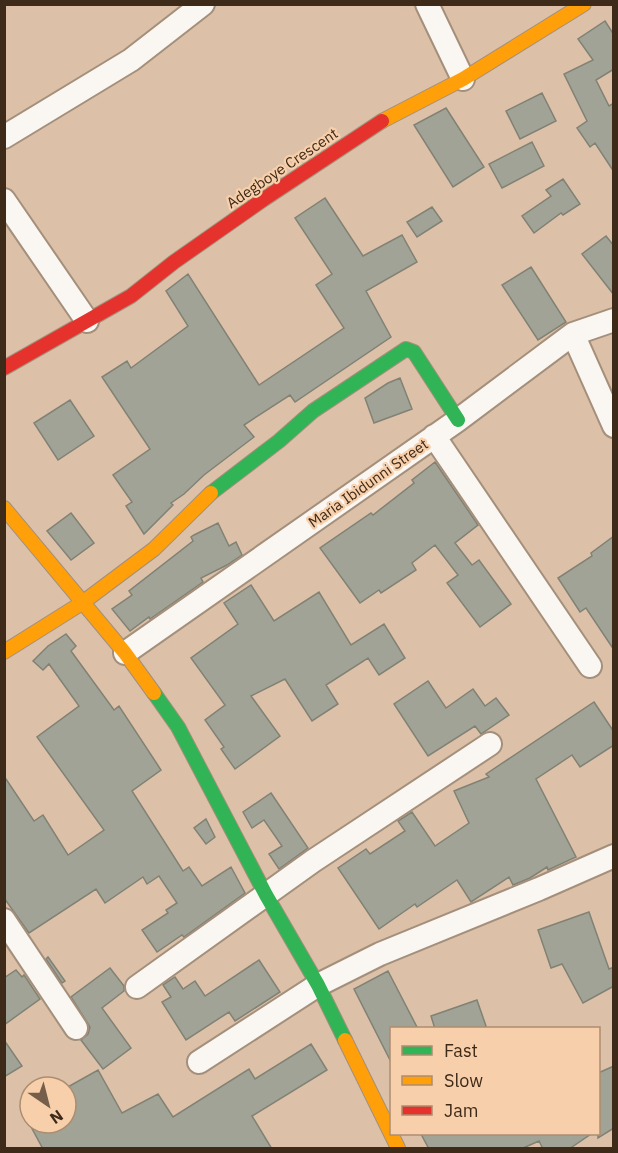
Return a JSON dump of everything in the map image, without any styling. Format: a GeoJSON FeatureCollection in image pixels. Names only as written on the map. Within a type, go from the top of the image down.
{"type":"FeatureCollection","features":[{"type":"Feature","properties":{"kind":"street"},"geometry":{"type":"LineString","coordinates":[[426,4],[463,79]]}},
{"type":"Feature","properties":{"kind":"street","name":"Adegboye Crescent"},"geometry":{"type":"LineString","coordinates":[[4,368],[131,296],[174,262],[376,124],[463,79],[584,4]]}},
{"type":"Feature","properties":{"kind":"street"},"geometry":{"type":"LineString","coordinates":[[4,137],[131,60],[191,8]]}},
{"type":"Feature","properties":{"kind":"street"},"geometry":{"type":"LineString","coordinates":[[4,200],[87,321]]}},
{"type":"Feature","properties":{"kind":"street","name":"Maria Ibidunni Street"},"geometry":{"type":"LineString","coordinates":[[125,653],[458,420],[573,334],[614,320]]}},
{"type":"Feature","properties":{"kind":"street"},"geometry":{"type":"LineString","coordinates":[[573,334],[614,426]]}},
{"type":"Feature","properties":{"kind":"street"},"geometry":{"type":"LineString","coordinates":[[4,652],[82,603],[154,549],[215,489],[279,441],[313,411],[406,348],[414,352],[458,420]]}},
{"type":"Feature","properties":{"kind":"street"},"geometry":{"type":"LineString","coordinates":[[434,436],[590,666]]}},
{"type":"Feature","properties":{"kind":"street"},"geometry":{"type":"LineString","coordinates":[[4,508],[125,653],[178,727],[266,894],[318,985],[390,1133]]}},
{"type":"Feature","properties":{"kind":"street"},"geometry":{"type":"LineString","coordinates":[[137,987],[313,861],[490,744]]}},
{"type":"Feature","properties":{"kind":"street"},"geometry":{"type":"LineString","coordinates":[[200,1062],[318,985],[380,954],[614,856]]}},
{"type":"Feature","properties":{"kind":"street"},"geometry":{"type":"LineString","coordinates":[[4,920],[13,950],[76,1028]]}},
{"type":"Feature","properties":{"kind":"street"},"geometry":{"type":"LineString","coordinates":[[391,1135],[398,1149]]}},
{"type":"Feature","properties":{"kind":"building"},"geometry":{"type":"Polygon","coordinates":[[[605,21],[614,35],[614,69],[596,80],[609,106],[614,103],[614,172],[595,143],[590,147],[577,128],[587,121],[564,74],[593,60],[578,39],[605,21]]]}},
{"type":"Feature","properties":{"kind":"building"},"geometry":{"type":"Polygon","coordinates":[[[542,93],[556,121],[520,139],[506,111],[542,93]]]}},
{"type":"Feature","properties":{"kind":"building"},"geometry":{"type":"Polygon","coordinates":[[[446,108],[484,167],[453,187],[414,125],[446,108]]]}},
{"type":"Feature","properties":{"kind":"building"},"geometry":{"type":"Polygon","coordinates":[[[532,142],[544,166],[502,188],[489,164],[532,142]]]}},
{"type":"Feature","properties":{"kind":"building"},"geometry":{"type":"Polygon","coordinates":[[[563,179],[580,204],[563,215],[561,213],[534,233],[522,216],[551,196],[546,190],[563,179]]]}},
{"type":"Feature","properties":{"kind":"building"},"geometry":{"type":"Polygon","coordinates":[[[325,198],[363,256],[402,235],[417,262],[366,291],[391,337],[295,402],[290,395],[244,425],[254,437],[171,503],[173,505],[144,534],[126,506],[132,502],[113,475],[150,449],[102,377],[127,361],[131,368],[188,326],[166,291],[188,274],[259,385],[344,328],[316,285],[332,274],[295,218],[325,198]]]}},
{"type":"Feature","properties":{"kind":"building"},"geometry":{"type":"Polygon","coordinates":[[[432,207],[442,221],[417,237],[407,222],[432,207]]]}},
{"type":"Feature","properties":{"kind":"building"},"geometry":{"type":"Polygon","coordinates":[[[606,236],[614,246],[614,295],[582,254],[606,236]]]}},
{"type":"Feature","properties":{"kind":"building"},"geometry":{"type":"Polygon","coordinates":[[[531,267],[566,322],[538,340],[502,285],[531,267]]]}},
{"type":"Feature","properties":{"kind":"building"},"geometry":{"type":"Polygon","coordinates":[[[400,378],[412,409],[374,423],[365,398],[400,378]]]}},
{"type":"Feature","properties":{"kind":"building"},"geometry":{"type":"Polygon","coordinates":[[[70,400],[94,436],[58,460],[34,423],[70,400]]]}},
{"type":"Feature","properties":{"kind":"building"},"geometry":{"type":"Polygon","coordinates":[[[435,462],[478,525],[455,543],[472,565],[479,560],[511,604],[480,627],[447,583],[458,575],[435,545],[412,563],[416,570],[381,593],[379,590],[360,603],[320,548],[371,513],[373,515],[414,483],[412,480],[435,462]]]}},
{"type":"Feature","properties":{"kind":"building"},"geometry":{"type":"Polygon","coordinates":[[[71,513],[94,543],[71,560],[47,531],[71,513]]]}},
{"type":"Feature","properties":{"kind":"building"},"geometry":{"type":"Polygon","coordinates":[[[218,523],[229,546],[236,542],[242,555],[201,578],[203,582],[130,631],[112,609],[132,595],[129,591],[193,541],[191,537],[218,523]]]}},
{"type":"Feature","properties":{"kind":"building"},"geometry":{"type":"Polygon","coordinates":[[[614,536],[614,650],[586,608],[580,612],[558,578],[592,556],[591,553],[614,536]]]}},
{"type":"Feature","properties":{"kind":"building"},"geometry":{"type":"Polygon","coordinates":[[[251,585],[274,621],[319,592],[351,645],[384,624],[405,658],[379,675],[368,658],[326,685],[338,704],[312,721],[285,679],[251,696],[280,736],[235,769],[221,749],[224,747],[205,720],[225,705],[191,658],[238,624],[224,603],[251,585]]]}},
{"type":"Feature","properties":{"kind":"building"},"geometry":{"type":"Polygon","coordinates":[[[66,634],[76,646],[71,651],[114,710],[119,706],[161,770],[132,791],[183,871],[189,867],[202,886],[231,867],[245,893],[184,937],[182,935],[157,952],[142,930],[168,913],[166,910],[177,903],[159,876],[147,884],[143,877],[105,903],[96,889],[29,933],[4,898],[4,776],[34,821],[43,815],[68,855],[104,830],[37,737],[79,706],[49,664],[43,670],[33,661],[48,646],[66,634]]]}},
{"type":"Feature","properties":{"kind":"building"},"geometry":{"type":"Polygon","coordinates":[[[428,681],[446,708],[473,689],[485,706],[496,698],[509,715],[481,734],[475,726],[428,756],[394,704],[428,681]]]}},
{"type":"Feature","properties":{"kind":"building"},"geometry":{"type":"Polygon","coordinates":[[[594,702],[614,732],[614,745],[580,767],[572,755],[536,779],[576,857],[548,870],[547,867],[513,885],[509,877],[471,902],[457,880],[417,907],[415,904],[379,929],[338,868],[366,849],[370,854],[405,831],[398,821],[412,812],[435,846],[469,823],[454,791],[489,777],[486,774],[594,702]]]}},
{"type":"Feature","properties":{"kind":"building"},"geometry":{"type":"Polygon","coordinates":[[[271,793],[308,848],[279,869],[269,854],[282,846],[264,820],[252,828],[243,812],[271,793]]]}},
{"type":"Feature","properties":{"kind":"building"},"geometry":{"type":"Polygon","coordinates":[[[206,819],[215,837],[206,844],[194,828],[206,819]]]}},
{"type":"Feature","properties":{"kind":"building"},"geometry":{"type":"Polygon","coordinates":[[[589,912],[609,969],[614,967],[614,986],[583,1003],[562,964],[551,968],[538,930],[589,912]]]}},
{"type":"Feature","properties":{"kind":"building"},"geometry":{"type":"Polygon","coordinates":[[[48,957],[65,981],[62,983],[46,959],[48,957]]]}},
{"type":"Feature","properties":{"kind":"building"},"geometry":{"type":"Polygon","coordinates":[[[259,960],[280,992],[235,1021],[229,1012],[186,1040],[162,1002],[171,997],[163,985],[175,977],[183,989],[195,981],[205,996],[259,960]]]}},
{"type":"Feature","properties":{"kind":"building"},"geometry":{"type":"Polygon","coordinates":[[[110,968],[124,986],[124,991],[102,1008],[131,1048],[103,1069],[81,1040],[88,1034],[90,1027],[71,997],[110,968]]]}},
{"type":"Feature","properties":{"kind":"building"},"geometry":{"type":"Polygon","coordinates":[[[16,970],[22,977],[24,975],[40,999],[4,1025],[4,978],[16,970]]]}},
{"type":"Feature","properties":{"kind":"building"},"geometry":{"type":"Polygon","coordinates":[[[388,971],[417,1027],[390,1027],[390,1060],[354,989],[388,971]]]}},
{"type":"Feature","properties":{"kind":"building"},"geometry":{"type":"Polygon","coordinates":[[[477,1000],[486,1027],[434,1027],[431,1016],[477,1000]]]}},
{"type":"Feature","properties":{"kind":"building"},"geometry":{"type":"Polygon","coordinates":[[[4,1040],[22,1066],[4,1077],[4,1040]]]}},
{"type":"Feature","properties":{"kind":"building"},"geometry":{"type":"Polygon","coordinates":[[[311,1044],[327,1070],[252,1116],[272,1149],[43,1149],[35,1135],[78,1135],[78,1081],[98,1070],[122,1113],[158,1094],[173,1117],[249,1069],[255,1079],[311,1044]]]}},
{"type":"Feature","properties":{"kind":"building"},"geometry":{"type":"Polygon","coordinates":[[[614,1066],[614,1128],[598,1138],[600,1135],[600,1072],[614,1066]]]}},
{"type":"Feature","properties":{"kind":"building"},"geometry":{"type":"Polygon","coordinates":[[[422,1135],[590,1135],[569,1149],[543,1149],[539,1141],[521,1149],[429,1149],[422,1135]]]}},
{"type":"Feature","properties":{"kind":"traffic: fast"},"geometry":{"type":"LineString","coordinates":[[211,493],[279,441],[313,411],[406,349],[414,352],[458,420]]}},
{"type":"Feature","properties":{"kind":"traffic: fast"},"geometry":{"type":"LineString","coordinates":[[154,693],[178,727],[266,895],[318,985],[345,1040]]}},
{"type":"Feature","properties":{"kind":"traffic: slow"},"geometry":{"type":"LineString","coordinates":[[382,121],[463,79],[584,4]]}},
{"type":"Feature","properties":{"kind":"traffic: slow"},"geometry":{"type":"LineString","coordinates":[[4,652],[82,603],[154,549],[211,493]]}},
{"type":"Feature","properties":{"kind":"traffic: slow"},"geometry":{"type":"LineString","coordinates":[[4,508],[125,653],[154,693]]}},
{"type":"Feature","properties":{"kind":"traffic: slow"},"geometry":{"type":"LineString","coordinates":[[345,1040],[390,1132]]}},
{"type":"Feature","properties":{"kind":"traffic: slow"},"geometry":{"type":"LineString","coordinates":[[392,1135],[398,1148]]}},
{"type":"Feature","properties":{"kind":"traffic: jam"},"geometry":{"type":"LineString","coordinates":[[4,368],[131,296],[174,262],[264,199],[382,121]]}}]}
